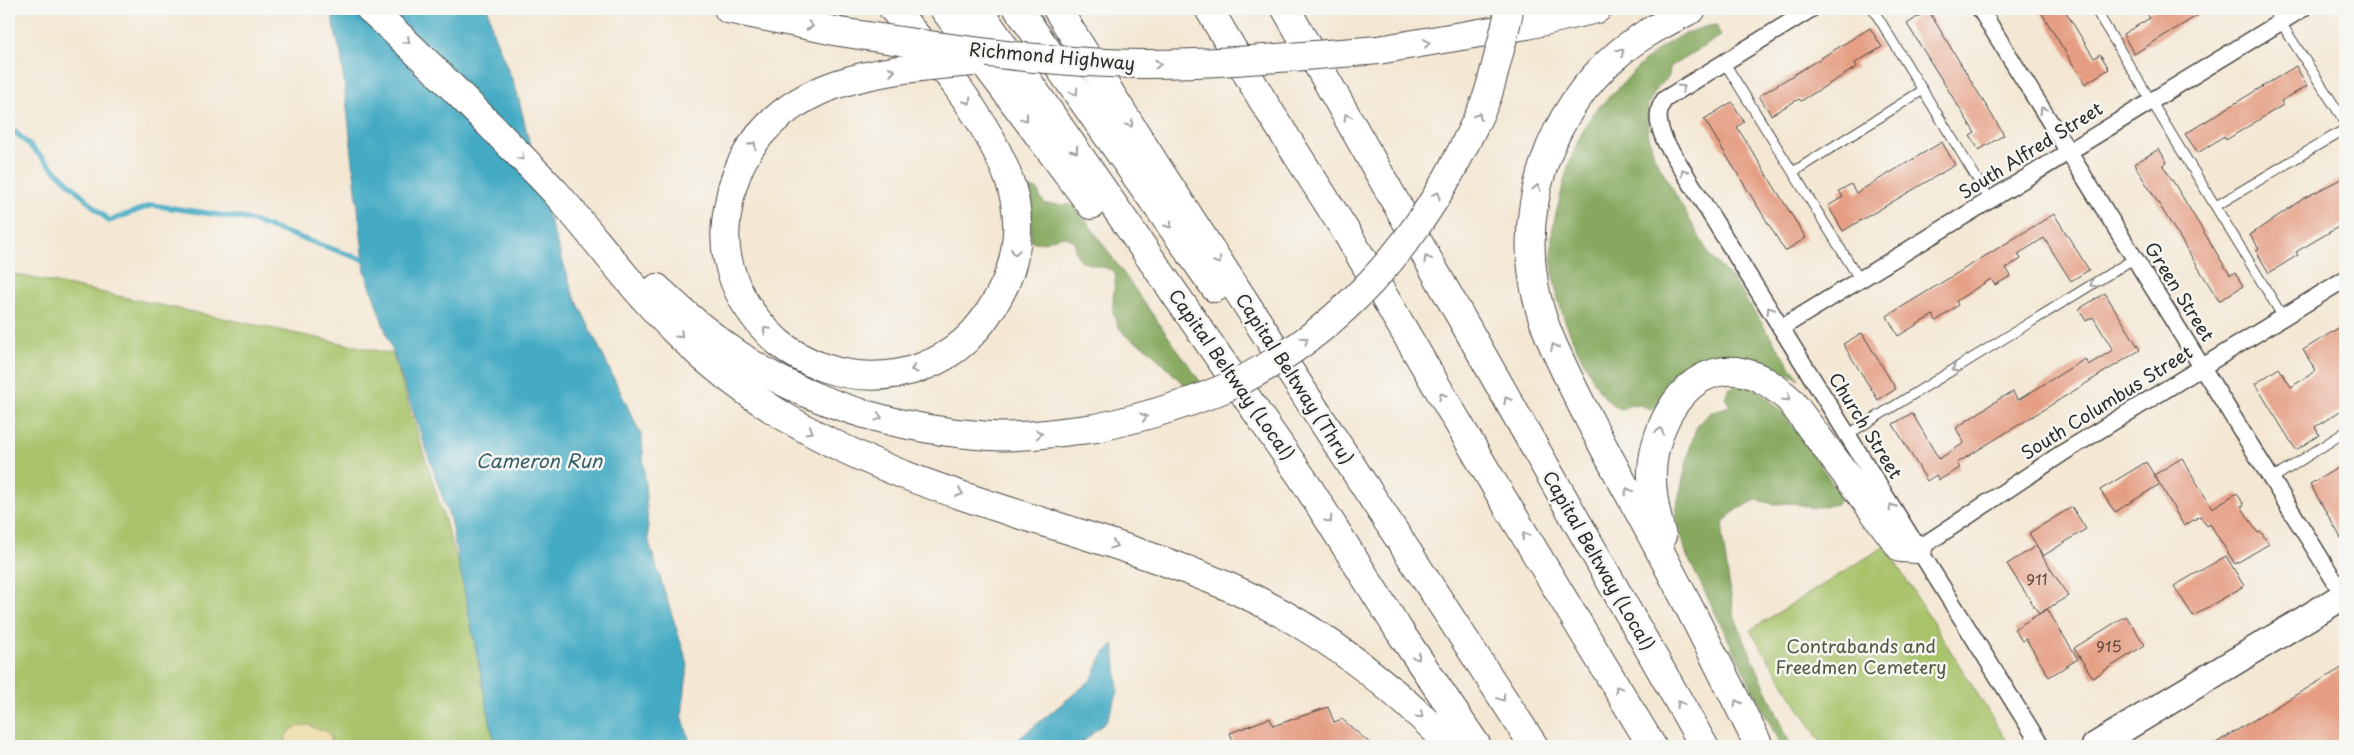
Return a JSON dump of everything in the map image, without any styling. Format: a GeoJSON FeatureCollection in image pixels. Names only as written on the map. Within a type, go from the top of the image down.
{"type":"FeatureCollection","features":[{"type":"Feature","properties":{"kind":"highway"},"geometry":{"type":"LineString","coordinates":[[370,9],[413,46],[556,193],[659,290],[718,341],[753,365],[787,383],[862,413],[938,431],[992,436],[1031,435],[1096,428],[1168,409],[1236,383],[1288,352],[1315,333],[1388,264],[1422,219],[1457,160],[1487,97],[1509,9]]}},
{"type":"Feature","properties":{"kind":"highway","name":"Richmond Highway"},"geometry":{"type":"LineString","coordinates":[[728,9],[840,32],[1022,58],[1144,64],[1197,63],[1378,50],[1527,25],[1597,9]]}},
{"type":"Feature","properties":{"kind":"highway"},"geometry":{"type":"LineString","coordinates":[[893,9],[932,54],[938,62],[944,69],[950,76],[962,91],[994,145],[1008,176],[1015,204],[1018,231],[1015,258],[1008,281],[982,323],[964,342],[943,356],[922,367],[898,373],[873,376],[844,374],[814,366],[791,352],[768,333],[752,316],[737,288],[728,260],[725,235],[732,188],[742,161],[756,139],[774,118],[794,104],[848,80],[911,68],[920,67],[939,65],[948,64],[1022,58]]}},
{"type":"Feature","properties":{"kind":"highway"},"geometry":{"type":"LineString","coordinates":[[944,9],[1141,271],[1186,309]]}},
{"type":"Feature","properties":{"kind":"highway","name":"Capital Beltway (Local)"},"geometry":{"type":"LineString","coordinates":[[978,9],[1302,479],[1400,632],[1478,746]]}},
{"type":"Feature","properties":{"kind":"highway"},"geometry":{"type":"LineString","coordinates":[[1018,9],[1475,657]]}},
{"type":"Feature","properties":{"kind":"highway","name":"Capital Beltway (Thru)"},"geometry":{"type":"LineString","coordinates":[[1057,9],[1162,175],[1534,746]]}},
{"type":"Feature","properties":{"kind":"highway"},"geometry":{"type":"LineString","coordinates":[[1209,9],[1263,101],[1348,235],[1497,490],[1652,746]]}},
{"type":"Feature","properties":{"kind":"highway"},"geometry":{"type":"LineString","coordinates":[[1230,9],[1348,235]]}},
{"type":"Feature","properties":{"kind":"highway","name":"Capital Beltway (Local)"},"geometry":{"type":"LineString","coordinates":[[1286,9],[1704,746]]}},
{"type":"Feature","properties":{"kind":"highway"},"geometry":{"type":"LineString","coordinates":[[1692,9],[1620,52],[1601,69],[1571,108],[1556,133],[1544,160],[1536,190],[1531,246],[1537,298],[1549,337],[1581,405],[1676,580],[1759,746]]}},
{"type":"Feature","properties":{"kind":"highway"},"geometry":{"type":"LineString","coordinates":[[556,193],[634,286],[680,335],[733,381],[783,416],[841,448],[920,480],[1140,554],[1230,587],[1308,628],[1370,671],[1451,746]]}},
{"type":"Feature","properties":{"kind":"highway"},"geometry":{"type":"LineString","coordinates":[[1676,580],[1655,508],[1652,472],[1656,444],[1662,423],[1673,404],[1699,381],[1717,373],[1737,371],[1758,377],[1774,386],[1804,417],[1901,548],[1918,549]]}},
{"type":"Feature","properties":{"kind":"main road"},"geometry":{"type":"LineString","coordinates":[[2095,746],[2345,595]]}},
{"type":"Feature","properties":{"kind":"street"},"geometry":{"type":"LineString","coordinates":[[1724,62],[1812,9]]}},
{"type":"Feature","properties":{"kind":"street","name":"Green Street"},"geometry":{"type":"LineString","coordinates":[[1980,9],[2345,595]]}},
{"type":"Feature","properties":{"kind":"street","name":"South Alfred Street"},"geometry":{"type":"LineString","coordinates":[[1781,328],[2152,100],[2276,15],[2302,9]]}},
{"type":"Feature","properties":{"kind":"street","name":"Church Street"},"geometry":{"type":"LineString","coordinates":[[1724,62],[1666,99],[1660,107],[1659,126],[1666,143],[2041,746]]}},
{"type":"Feature","properties":{"kind":"street","name":"South Columbus Street"},"geometry":{"type":"LineString","coordinates":[[1918,549],[2061,454],[2345,279]]}},
{"type":"Feature","properties":{"kind":"lane"},"geometry":{"type":"LineString","coordinates":[[1873,9],[1990,200]]}},
{"type":"Feature","properties":{"kind":"lane"},"geometry":{"type":"LineString","coordinates":[[2095,9],[2283,317]]}},
{"type":"Feature","properties":{"kind":"lane"},"geometry":{"type":"LineString","coordinates":[[2276,15],[2345,122]]}},
{"type":"Feature","properties":{"kind":"lane"},"geometry":{"type":"LineString","coordinates":[[1724,62],[1860,280]]}},
{"type":"Feature","properties":{"kind":"lane"},"geometry":{"type":"LineString","coordinates":[[1792,172],[1923,90]]}},
{"type":"Feature","properties":{"kind":"lane"},"geometry":{"type":"LineString","coordinates":[[2216,206],[2345,129]]}},
{"type":"Feature","properties":{"kind":"lane"},"geometry":{"type":"LineString","coordinates":[[1847,435],[2135,258]]}},
{"type":"Feature","properties":{"kind":"lane"},"geometry":{"type":"LineString","coordinates":[[2272,479],[2345,432]]}},
{"type":"Feature","properties":{"kind":"green space"},"geometry":{"type":"Polygon","coordinates":[[[1716,25],[1721,36],[1670,67],[1669,76],[1658,87],[1648,104],[1648,132],[1654,156],[1710,256],[1733,280],[1799,379],[1775,369],[1766,368],[1693,373],[1677,382],[1660,403],[1650,410],[1633,404],[1623,410],[1609,402],[1599,390],[1576,347],[1564,317],[1552,268],[1551,252],[1554,220],[1573,153],[1593,114],[1644,62],[1665,45],[1689,32],[1702,27],[1716,25]]]}},
{"type":"Feature","properties":{"kind":"green space"},"geometry":{"type":"Polygon","coordinates":[[[1027,188],[1037,189],[1041,199],[1046,204],[1075,205],[1202,384],[1188,389],[1148,349],[1125,335],[1118,326],[1113,312],[1116,275],[1113,270],[1080,261],[1075,251],[1075,242],[1067,237],[1043,242],[1031,241],[1031,206],[1027,188]]]}},
{"type":"Feature","properties":{"kind":"green space"},"geometry":{"type":"Polygon","coordinates":[[[9,273],[393,354],[461,573],[495,746],[9,746],[9,273]]]}},
{"type":"Feature","properties":{"kind":"green space"},"geometry":{"type":"Polygon","coordinates":[[[1741,384],[1758,390],[1785,415],[1842,497],[1837,504],[1813,508],[1794,503],[1775,504],[1756,500],[1734,511],[1724,522],[1722,535],[1734,616],[1791,746],[1781,746],[1687,556],[1675,514],[1697,425],[1711,412],[1730,406],[1725,398],[1728,389],[1741,384]]]}},
{"type":"Feature","properties":{"kind":"green space","name":"Contrabands and Freedmen Cemetery"},"geometry":{"type":"Polygon","coordinates":[[[1885,546],[2010,746],[1823,746],[1750,630],[1885,546]]]}},
{"type":"Feature","properties":{"kind":"sand"},"geometry":{"type":"Polygon","coordinates":[[[309,725],[318,730],[324,730],[330,735],[331,743],[328,746],[286,746],[289,732],[295,728],[309,725]]]}},
{"type":"Feature","properties":{"kind":"water","name":"Cameron Run"},"geometry":{"type":"Polygon","coordinates":[[[333,9],[488,9],[493,32],[517,92],[545,206],[573,293],[642,437],[649,543],[688,665],[682,715],[691,746],[495,746],[450,519],[365,271],[341,54],[333,25],[333,9]]]}},
{"type":"Feature","properties":{"kind":"water"},"geometry":{"type":"Polygon","coordinates":[[[1114,644],[1118,692],[1107,720],[1079,746],[1010,746],[1091,680],[1103,655],[1114,644]]]}},
{"type":"Feature","properties":{"kind":"building"},"geometry":{"type":"Polygon","coordinates":[[[2039,9],[2064,9],[2094,58],[2100,54],[2109,69],[2085,84],[2039,9]]]}},
{"type":"Feature","properties":{"kind":"building"},"geometry":{"type":"Polygon","coordinates":[[[2156,9],[2208,9],[2134,54],[2123,34],[2150,18],[2147,14],[2156,9]]]}},
{"type":"Feature","properties":{"kind":"building"},"geometry":{"type":"Polygon","coordinates":[[[1928,10],[2004,135],[1979,150],[1970,136],[1975,133],[1907,24],[1928,10]]]}},
{"type":"Feature","properties":{"kind":"building"},"geometry":{"type":"Polygon","coordinates":[[[1870,28],[1882,47],[1855,63],[1857,67],[1801,101],[1799,99],[1771,115],[1759,96],[1870,28]]]}},
{"type":"Feature","properties":{"kind":"building"},"geometry":{"type":"Polygon","coordinates":[[[2296,66],[2307,86],[2281,101],[2283,105],[2226,140],[2224,136],[2198,153],[2185,134],[2296,66]]]}},
{"type":"Feature","properties":{"kind":"building"},"geometry":{"type":"Polygon","coordinates":[[[1732,102],[1744,122],[1737,127],[1806,238],[1785,251],[1704,119],[1732,102]]]}},
{"type":"Feature","properties":{"kind":"building"},"geometry":{"type":"Polygon","coordinates":[[[1942,142],[1955,165],[1843,231],[1828,206],[1843,197],[1839,191],[1851,184],[1856,193],[1942,142]]]}},
{"type":"Feature","properties":{"kind":"building"},"geometry":{"type":"Polygon","coordinates":[[[2159,149],[2167,162],[2163,165],[2230,275],[2235,273],[2243,286],[2219,301],[2134,164],[2159,149]]]}},
{"type":"Feature","properties":{"kind":"building"},"geometry":{"type":"Polygon","coordinates":[[[2345,177],[2345,223],[2296,252],[2298,255],[2269,273],[2256,251],[2259,248],[2250,235],[2304,198],[2345,177]]]}},
{"type":"Feature","properties":{"kind":"building"},"geometry":{"type":"Polygon","coordinates":[[[2054,214],[2089,270],[2071,281],[2044,238],[2018,254],[2021,259],[2006,268],[2011,276],[1995,285],[1991,279],[1956,301],[1958,305],[1936,321],[1933,315],[1898,336],[1887,316],[2054,214]]]}},
{"type":"Feature","properties":{"kind":"building"},"geometry":{"type":"Polygon","coordinates":[[[2105,293],[2140,350],[1957,463],[1960,468],[1939,480],[1936,475],[1927,481],[1893,424],[1912,413],[1939,459],[1964,443],[1956,428],[1999,399],[2013,392],[2018,400],[2085,359],[2088,365],[2113,350],[2093,317],[2086,321],[2079,309],[2105,293]]]}},
{"type":"Feature","properties":{"kind":"building"},"geometry":{"type":"Polygon","coordinates":[[[2345,324],[2345,408],[2315,427],[2319,435],[2296,450],[2255,384],[2279,368],[2291,387],[2316,371],[2303,350],[2345,324]]]}},
{"type":"Feature","properties":{"kind":"building"},"geometry":{"type":"Polygon","coordinates":[[[1862,333],[1896,389],[1878,400],[1843,344],[1862,333]]]}},
{"type":"Feature","properties":{"kind":"building"},"geometry":{"type":"Polygon","coordinates":[[[2182,458],[2212,508],[2237,493],[2244,505],[2241,506],[2258,533],[2261,532],[2269,544],[2235,564],[2210,524],[2207,526],[2200,516],[2184,526],[2160,484],[2115,512],[2100,490],[2146,462],[2154,475],[2182,458]]]}},
{"type":"Feature","properties":{"kind":"building"},"geometry":{"type":"Polygon","coordinates":[[[2345,464],[2345,545],[2310,484],[2345,464]]]}},
{"type":"Feature","properties":{"kind":"building"},"geometry":{"type":"Polygon","coordinates":[[[2072,507],[2086,529],[2043,556],[2029,533],[2072,507]]]}},
{"type":"Feature","properties":{"kind":"building"},"geometry":{"type":"Polygon","coordinates":[[[2036,546],[2068,596],[2039,614],[2007,564],[2036,546]]]}},
{"type":"Feature","properties":{"kind":"building"},"geometry":{"type":"Polygon","coordinates":[[[2226,556],[2244,586],[2193,616],[2174,586],[2226,556]]]}},
{"type":"Feature","properties":{"kind":"building"},"geometry":{"type":"Polygon","coordinates":[[[2047,609],[2078,659],[2049,677],[2026,639],[2022,641],[2014,629],[2047,609]]]}},
{"type":"Feature","properties":{"kind":"building"},"geometry":{"type":"Polygon","coordinates":[[[2126,616],[2145,645],[2093,678],[2074,648],[2126,616]]]}},
{"type":"Feature","properties":{"kind":"building"},"geometry":{"type":"Polygon","coordinates":[[[2345,666],[2345,746],[2211,746],[2282,703],[2345,666]]]}},
{"type":"Feature","properties":{"kind":"building"},"geometry":{"type":"Polygon","coordinates":[[[1328,707],[1334,722],[1342,719],[1373,746],[1235,746],[1230,733],[1270,718],[1273,726],[1328,707]]]}},
{"type":"Feature","properties":{"kind":"waterway"},"geometry":{"type":"LineString","coordinates":[[9,126],[109,221],[152,205],[246,219],[370,262]]}}]}
